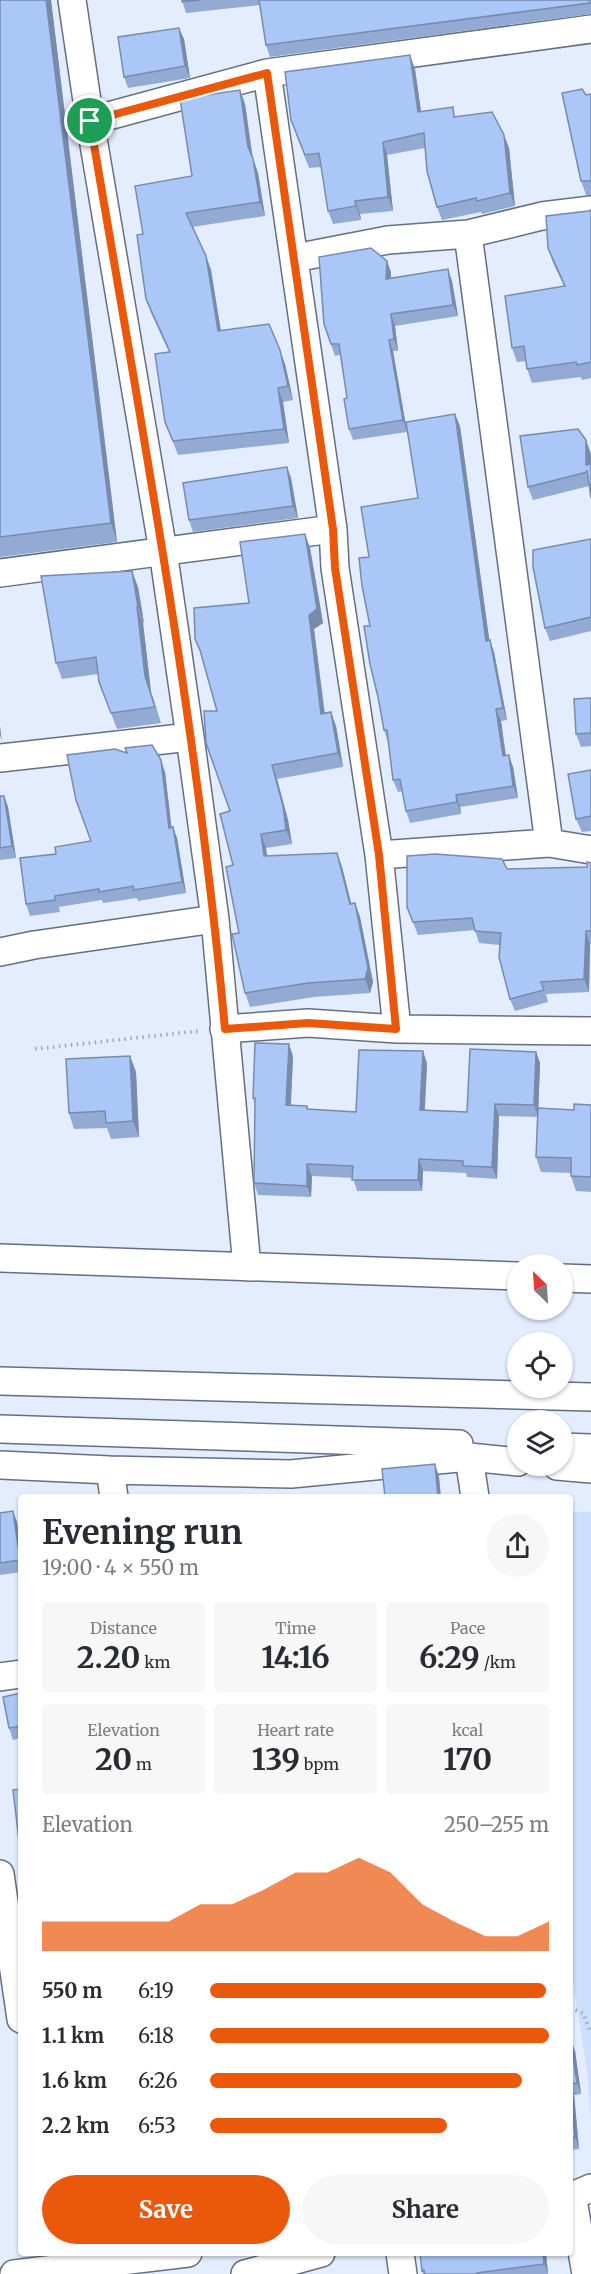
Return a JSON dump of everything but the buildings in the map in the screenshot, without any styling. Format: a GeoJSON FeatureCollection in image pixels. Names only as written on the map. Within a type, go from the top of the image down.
{"type":"FeatureCollection","features":[{"type":"Feature","properties":{"kind":"street"},"geometry":{"type":"LineString","coordinates":[[72,0],[90,121],[163,551],[190,737],[215,919],[247,1267]]}},
{"type":"Feature","properties":{"kind":"street"},"geometry":{"type":"LineString","coordinates":[[90,121],[267,73],[591,29]]}},
{"type":"Feature","properties":{"kind":"street"},"geometry":{"type":"LineString","coordinates":[[267,73],[333,529],[335,568],[379,855],[396,1029]]}},
{"type":"Feature","properties":{"kind":"street"},"geometry":{"type":"LineString","coordinates":[[295,258],[388,240],[468,234],[542,216],[591,210]]}},
{"type":"Feature","properties":{"kind":"street"},"geometry":{"type":"LineString","coordinates":[[468,234],[549,843]]}},
{"type":"Feature","properties":{"kind":"street"},"geometry":{"type":"LineString","coordinates":[[0,573],[333,529]]}},
{"type":"Feature","properties":{"kind":"street"},"geometry":{"type":"LineString","coordinates":[[0,758],[190,737]]}},
{"type":"Feature","properties":{"kind":"street"},"geometry":{"type":"LineString","coordinates":[[379,855],[549,843],[591,850]]}},
{"type":"Feature","properties":{"kind":"street"},"geometry":{"type":"LineString","coordinates":[[0,952],[215,919]]}},
{"type":"Feature","properties":{"kind":"street"},"geometry":{"type":"LineString","coordinates":[[225,1029],[308,1023],[396,1029],[591,1030]]}},
{"type":"Feature","properties":{"kind":"street"},"geometry":{"type":"LineString","coordinates":[[0,1258],[507,1276]]}},
{"type":"Feature","properties":{"kind":"street"},"geometry":{"type":"LineString","coordinates":[[573,1278],[591,1279]]}},
{"type":"Feature","properties":{"kind":"street"},"geometry":{"type":"LineString","coordinates":[[0,1381],[591,1397]]}},
{"type":"Feature","properties":{"kind":"street"},"geometry":{"type":"LineString","coordinates":[[0,1429],[507,1446]]}},
{"type":"Feature","properties":{"kind":"street"},"geometry":{"type":"LineString","coordinates":[[573,1447],[591,1448]]}},
{"type":"Feature","properties":{"kind":"street"},"geometry":{"type":"LineString","coordinates":[[0,1466],[110,1470],[293,1486],[469,1457],[507,1461]]}},
{"type":"Feature","properties":{"kind":"street"},"geometry":{"type":"LineString","coordinates":[[469,1457],[475,1494]]}},
{"type":"Feature","properties":{"kind":"street"},"geometry":{"type":"LineString","coordinates":[[573,1467],[591,1469]]}},
{"type":"Feature","properties":{"kind":"street"},"geometry":{"type":"LineString","coordinates":[[110,1470],[114,1494]]}},
{"type":"Feature","properties":{"kind":"street"},"geometry":{"type":"LineString","coordinates":[[0,1677],[18,1674]]}},
{"type":"Feature","properties":{"kind":"street"},"geometry":{"type":"LineString","coordinates":[[0,1874],[18,1998]]}},
{"type":"Feature","properties":{"kind":"street"},"geometry":{"type":"LineString","coordinates":[[579,2200],[586,2274]]}},
{"type":"Feature","properties":{"kind":"street"},"geometry":{"type":"LineString","coordinates":[[14,2274],[56,2261],[138,2256]]}},
{"type":"Feature","properties":{"kind":"street"},"geometry":{"type":"LineString","coordinates":[[244,2274],[310,2256]]}},
{"type":"Feature","properties":{"kind":"street"},"geometry":{"type":"LineString","coordinates":[[400,2256],[403,2274]]}},
{"type":"Feature","properties":{"kind":"path"},"geometry":{"type":"LineString","coordinates":[[35,1049],[225,1029]]}},
{"type":"Feature","properties":{"kind":"path"},"geometry":{"type":"LineString","coordinates":[[573,2009],[583,2013],[591,2032]]}},
{"type":"Feature","properties":{"kind":"shaded area"},"geometry":{"type":"Polygon","coordinates":[[[573,1512],[591,1512],[591,2123],[587,2069],[573,1985],[573,1512]]]}},
{"type":"Feature","properties":{"kind":"route"},"geometry":{"type":"LineString","coordinates":[[267,73],[333,529],[335,568],[379,855],[396,1029],[308,1023],[225,1029],[215,919],[163,551],[90,121],[267,73]]}}]}
